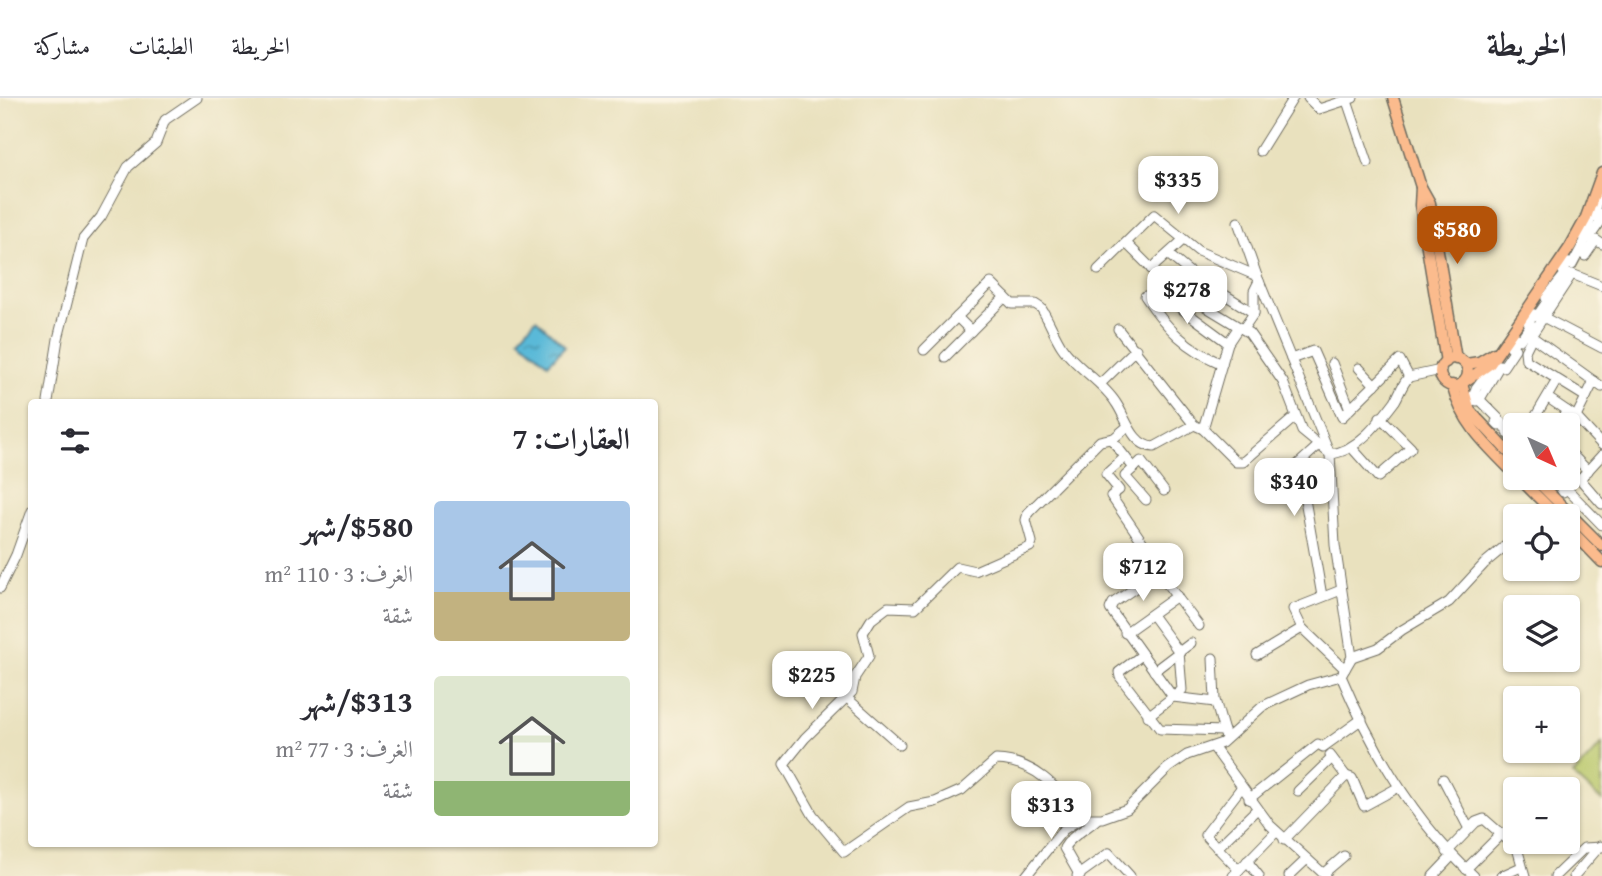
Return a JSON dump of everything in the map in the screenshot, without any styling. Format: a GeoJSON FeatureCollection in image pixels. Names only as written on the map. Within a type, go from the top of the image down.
{"type":"FeatureCollection","features":[{"type":"Feature","properties":{"kind":"main road"},"geometry":{"type":"LineString","coordinates":[[1393,98],[1421,187],[1419,205],[1452,364],[1443,380],[1459,384],[1490,364],[1580,232],[1602,173]]}},
{"type":"Feature","properties":{"kind":"main road"},"geometry":{"type":"LineString","coordinates":[[1452,364],[1487,359],[1498,349]]}},
{"type":"Feature","properties":{"kind":"main road"},"geometry":{"type":"LineString","coordinates":[[1452,364],[1468,375],[1459,384],[1457,406],[1470,428],[1503,462]]}},
{"type":"Feature","properties":{"kind":"main road"},"geometry":{"type":"LineString","coordinates":[[1459,384],[1470,411],[1503,444]]}},
{"type":"Feature","properties":{"kind":"main road"},"geometry":{"type":"LineString","coordinates":[[1531,490],[1544,504]]}},
{"type":"Feature","properties":{"kind":"main road"},"geometry":{"type":"LineString","coordinates":[[1548,490],[1602,545]]}},
{"type":"Feature","properties":{"kind":"main road"},"geometry":{"type":"LineString","coordinates":[[1580,539],[1602,562]]}},
{"type":"Feature","properties":{"kind":"street"},"geometry":{"type":"LineString","coordinates":[[48,399],[60,330],[83,239],[101,217],[128,167],[156,142],[165,120],[197,98]]}},
{"type":"Feature","properties":{"kind":"street"},"geometry":{"type":"LineString","coordinates":[[1260,151],[1293,98]]}},
{"type":"Feature","properties":{"kind":"street"},"geometry":{"type":"LineString","coordinates":[[1308,98],[1319,109],[1349,99],[1367,163]]}},
{"type":"Feature","properties":{"kind":"street"},"geometry":{"type":"LineString","coordinates":[[1503,442],[1476,411],[1473,393],[1540,304],[1585,236],[1602,190]]}},
{"type":"Feature","properties":{"kind":"street"},"geometry":{"type":"LineString","coordinates":[[1503,423],[1499,425],[1496,422],[1499,419],[1479,399],[1477,401],[1474,398],[1477,396],[1480,399],[1500,365],[1503,367],[1515,349],[1511,347],[1517,338],[1520,340],[1531,324],[1528,322],[1534,314],[1536,316],[1552,289],[1554,291],[1569,263],[1572,265],[1587,237],[1589,238],[1601,221],[1598,219],[1602,212]]}},
{"type":"Feature","properties":{"kind":"street"},"geometry":{"type":"LineString","coordinates":[[1098,270],[1154,215],[1199,251],[1258,278]]}},
{"type":"Feature","properties":{"kind":"street"},"geometry":{"type":"LineString","coordinates":[[1130,876],[1109,853],[1079,875],[1064,849],[1068,841],[1097,819],[1127,809],[1178,761],[1194,752],[1214,748],[1225,735],[1263,706],[1284,694],[1343,673],[1352,657],[1342,590],[1330,458],[1238,222]]}},
{"type":"Feature","properties":{"kind":"street"},"geometry":{"type":"LineString","coordinates":[[1586,397],[1526,360],[1525,351],[1543,317],[1572,274],[1599,242],[1602,230]]}},
{"type":"Feature","properties":{"kind":"street"},"geometry":{"type":"LineString","coordinates":[[1151,269],[1183,240]]}},
{"type":"Feature","properties":{"kind":"street"},"geometry":{"type":"LineString","coordinates":[[1126,243],[1151,269],[1189,300],[1241,328],[1255,341],[1283,382],[1302,431],[1330,458]]}},
{"type":"Feature","properties":{"kind":"street"},"geometry":{"type":"LineString","coordinates":[[1169,255],[1193,275],[1254,313]]}},
{"type":"Feature","properties":{"kind":"street"},"geometry":{"type":"LineString","coordinates":[[1572,274],[1602,286]]}},
{"type":"Feature","properties":{"kind":"street"},"geometry":{"type":"LineString","coordinates":[[1146,500],[1125,476],[1154,447],[1199,427],[1228,344],[1254,313],[1254,291],[1258,278]]}},
{"type":"Feature","properties":{"kind":"street"},"geometry":{"type":"LineString","coordinates":[[924,350],[991,283],[1015,305],[1038,305],[1063,349],[1117,404],[1126,427],[1148,446],[1154,447]]}},
{"type":"Feature","properties":{"kind":"street"},"geometry":{"type":"LineString","coordinates":[[1145,296],[1178,339],[1222,364]]}},
{"type":"Feature","properties":{"kind":"street"},"geometry":{"type":"LineString","coordinates":[[945,357],[1005,298]]}},
{"type":"Feature","properties":{"kind":"street"},"geometry":{"type":"LineString","coordinates":[[1167,298],[1228,344]]}},
{"type":"Feature","properties":{"kind":"street"},"geometry":{"type":"LineString","coordinates":[[957,317],[971,331]]}},
{"type":"Feature","properties":{"kind":"street"},"geometry":{"type":"LineString","coordinates":[[1543,317],[1602,348]]}},
{"type":"Feature","properties":{"kind":"street"},"geometry":{"type":"LineString","coordinates":[[1118,329],[1199,427],[1232,460],[1240,463],[1295,417]]}},
{"type":"Feature","properties":{"kind":"street"},"geometry":{"type":"LineString","coordinates":[[1532,337],[1598,384],[1586,397],[1578,413]]}},
{"type":"Feature","properties":{"kind":"street"},"geometry":{"type":"LineString","coordinates":[[1100,384],[1136,349]]}},
{"type":"Feature","properties":{"kind":"street"},"geometry":{"type":"LineString","coordinates":[[1291,359],[1313,351],[1342,418],[1400,360],[1409,377]]}},
{"type":"Feature","properties":{"kind":"street"},"geometry":{"type":"LineString","coordinates":[[1332,363],[1350,409]]}},
{"type":"Feature","properties":{"kind":"street"},"geometry":{"type":"LineString","coordinates":[[1322,596],[1304,491],[1307,481],[1330,458],[1352,448],[1380,417],[1409,377],[1452,364]]}},
{"type":"Feature","properties":{"kind":"street"},"geometry":{"type":"LineString","coordinates":[[1359,368],[1375,385]]}},
{"type":"Feature","properties":{"kind":"street"},"geometry":{"type":"LineString","coordinates":[[1537,413],[1556,380]]}},
{"type":"Feature","properties":{"kind":"street"},"geometry":{"type":"LineString","coordinates":[[1551,400],[1570,413]]}},
{"type":"Feature","properties":{"kind":"street"},"geometry":{"type":"LineString","coordinates":[[1352,448],[1378,477],[1410,447],[1380,417]]}},
{"type":"Feature","properties":{"kind":"street"},"geometry":{"type":"LineString","coordinates":[[1580,421],[1602,445]]}},
{"type":"Feature","properties":{"kind":"street"},"geometry":{"type":"LineString","coordinates":[[1082,818],[1063,795],[1032,768],[1019,762],[996,760],[962,790],[935,802],[908,807],[844,852],[813,815],[784,764],[805,738],[853,690],[856,676],[870,654],[863,633],[871,620],[888,607],[915,608],[957,566],[975,571],[1030,547],[1032,542],[1026,520],[1028,513],[1100,442],[1111,439],[1126,427]]}},
{"type":"Feature","properties":{"kind":"street"},"geometry":{"type":"LineString","coordinates":[[1111,439],[1125,457],[1138,465],[1164,491]]}},
{"type":"Feature","properties":{"kind":"street"},"geometry":{"type":"LineString","coordinates":[[1307,481],[1297,465],[1318,446]]}},
{"type":"Feature","properties":{"kind":"street"},"geometry":{"type":"LineString","coordinates":[[1602,455],[1580,480],[1602,504]]}},
{"type":"Feature","properties":{"kind":"street"},"geometry":{"type":"LineString","coordinates":[[1125,457],[1106,474],[1119,489],[1111,496],[1150,553]]}},
{"type":"Feature","properties":{"kind":"street"},"geometry":{"type":"LineString","coordinates":[[1580,463],[1588,471]]}},
{"type":"Feature","properties":{"kind":"street"},"geometry":{"type":"LineString","coordinates":[[1568,490],[1602,525]]}},
{"type":"Feature","properties":{"kind":"street"},"geometry":{"type":"LineString","coordinates":[[0,588],[28,521]]}},
{"type":"Feature","properties":{"kind":"street"},"geometry":{"type":"LineString","coordinates":[[1352,657],[1378,649],[1402,630],[1449,602],[1481,567],[1503,548]]}},
{"type":"Feature","properties":{"kind":"street"},"geometry":{"type":"LineString","coordinates":[[1199,626],[1161,576],[1150,576],[1113,603],[1110,609],[1173,697],[1215,702]]}},
{"type":"Feature","properties":{"kind":"street"},"geometry":{"type":"LineString","coordinates":[[1342,590],[1294,608],[1302,628],[1343,673],[1362,719],[1399,787],[1449,854],[1468,873],[1502,833]]}},
{"type":"Feature","properties":{"kind":"street"},"geometry":{"type":"LineString","coordinates":[[1125,633],[1177,596]]}},
{"type":"Feature","properties":{"kind":"street"},"geometry":{"type":"LineString","coordinates":[[1148,716],[1182,690],[1179,652],[1152,615]]}},
{"type":"Feature","properties":{"kind":"street"},"geometry":{"type":"LineString","coordinates":[[1257,655],[1302,628]]}},
{"type":"Feature","properties":{"kind":"street"},"geometry":{"type":"LineString","coordinates":[[1154,671],[1191,643]]}},
{"type":"Feature","properties":{"kind":"street"},"geometry":{"type":"LineString","coordinates":[[1142,655],[1119,672],[1119,677],[1160,729],[1225,735]]}},
{"type":"Feature","properties":{"kind":"street"},"geometry":{"type":"LineString","coordinates":[[1213,658],[1215,702],[1225,735]]}},
{"type":"Feature","properties":{"kind":"street"},"geometry":{"type":"LineString","coordinates":[[847,698],[900,745]]}},
{"type":"Feature","properties":{"kind":"street"},"geometry":{"type":"LineString","coordinates":[[1323,747],[1362,719]]}},
{"type":"Feature","properties":{"kind":"street"},"geometry":{"type":"LineString","coordinates":[[1249,799],[1318,744],[1346,776],[1352,778],[1364,806],[1399,787]]}},
{"type":"Feature","properties":{"kind":"street"},"geometry":{"type":"LineString","coordinates":[[1214,748],[1249,799],[1276,832],[1325,875],[1344,856]]}},
{"type":"Feature","properties":{"kind":"street"},"geometry":{"type":"LineString","coordinates":[[1298,791],[1332,758]]}},
{"type":"Feature","properties":{"kind":"street"},"geometry":{"type":"LineString","coordinates":[[1284,840],[1346,776]]}},
{"type":"Feature","properties":{"kind":"street"},"geometry":{"type":"LineString","coordinates":[[1443,779],[1469,829]]}},
{"type":"Feature","properties":{"kind":"street"},"geometry":{"type":"LineString","coordinates":[[1241,788],[1205,835],[1236,873],[1276,832]]}},
{"type":"Feature","properties":{"kind":"street"},"geometry":{"type":"LineString","coordinates":[[1217,848],[1257,809]]}},
{"type":"Feature","properties":{"kind":"street"},"geometry":{"type":"LineString","coordinates":[[1026,876],[1057,834],[1082,818],[1097,819]]}},
{"type":"Feature","properties":{"kind":"street"},"geometry":{"type":"LineString","coordinates":[[1433,876],[1469,829],[1484,819],[1517,848],[1523,872],[1510,869],[1501,876]]}},
{"type":"Feature","properties":{"kind":"street"},"geometry":{"type":"LineString","coordinates":[[1555,876],[1584,848],[1601,846]]}},
{"type":"Feature","properties":{"kind":"street"},"geometry":{"type":"LineString","coordinates":[[1574,876],[1601,846]]}},
{"type":"Feature","properties":{"kind":"street"},"geometry":{"type":"LineString","coordinates":[[1289,876],[1307,859]]}},
{"type":"Feature","properties":{"kind":"street"},"geometry":{"type":"LineString","coordinates":[[1247,861],[1259,876]]}},
{"type":"Feature","properties":{"kind":"green space"},"geometry":{"type":"Polygon","coordinates":[[[1602,744],[1602,801],[1580,781],[1580,777],[1573,775],[1602,744]]]}},
{"type":"Feature","properties":{"kind":"water"},"geometry":{"type":"Polygon","coordinates":[[[536,319],[565,346],[548,364],[519,338],[536,319]]]}}]}
